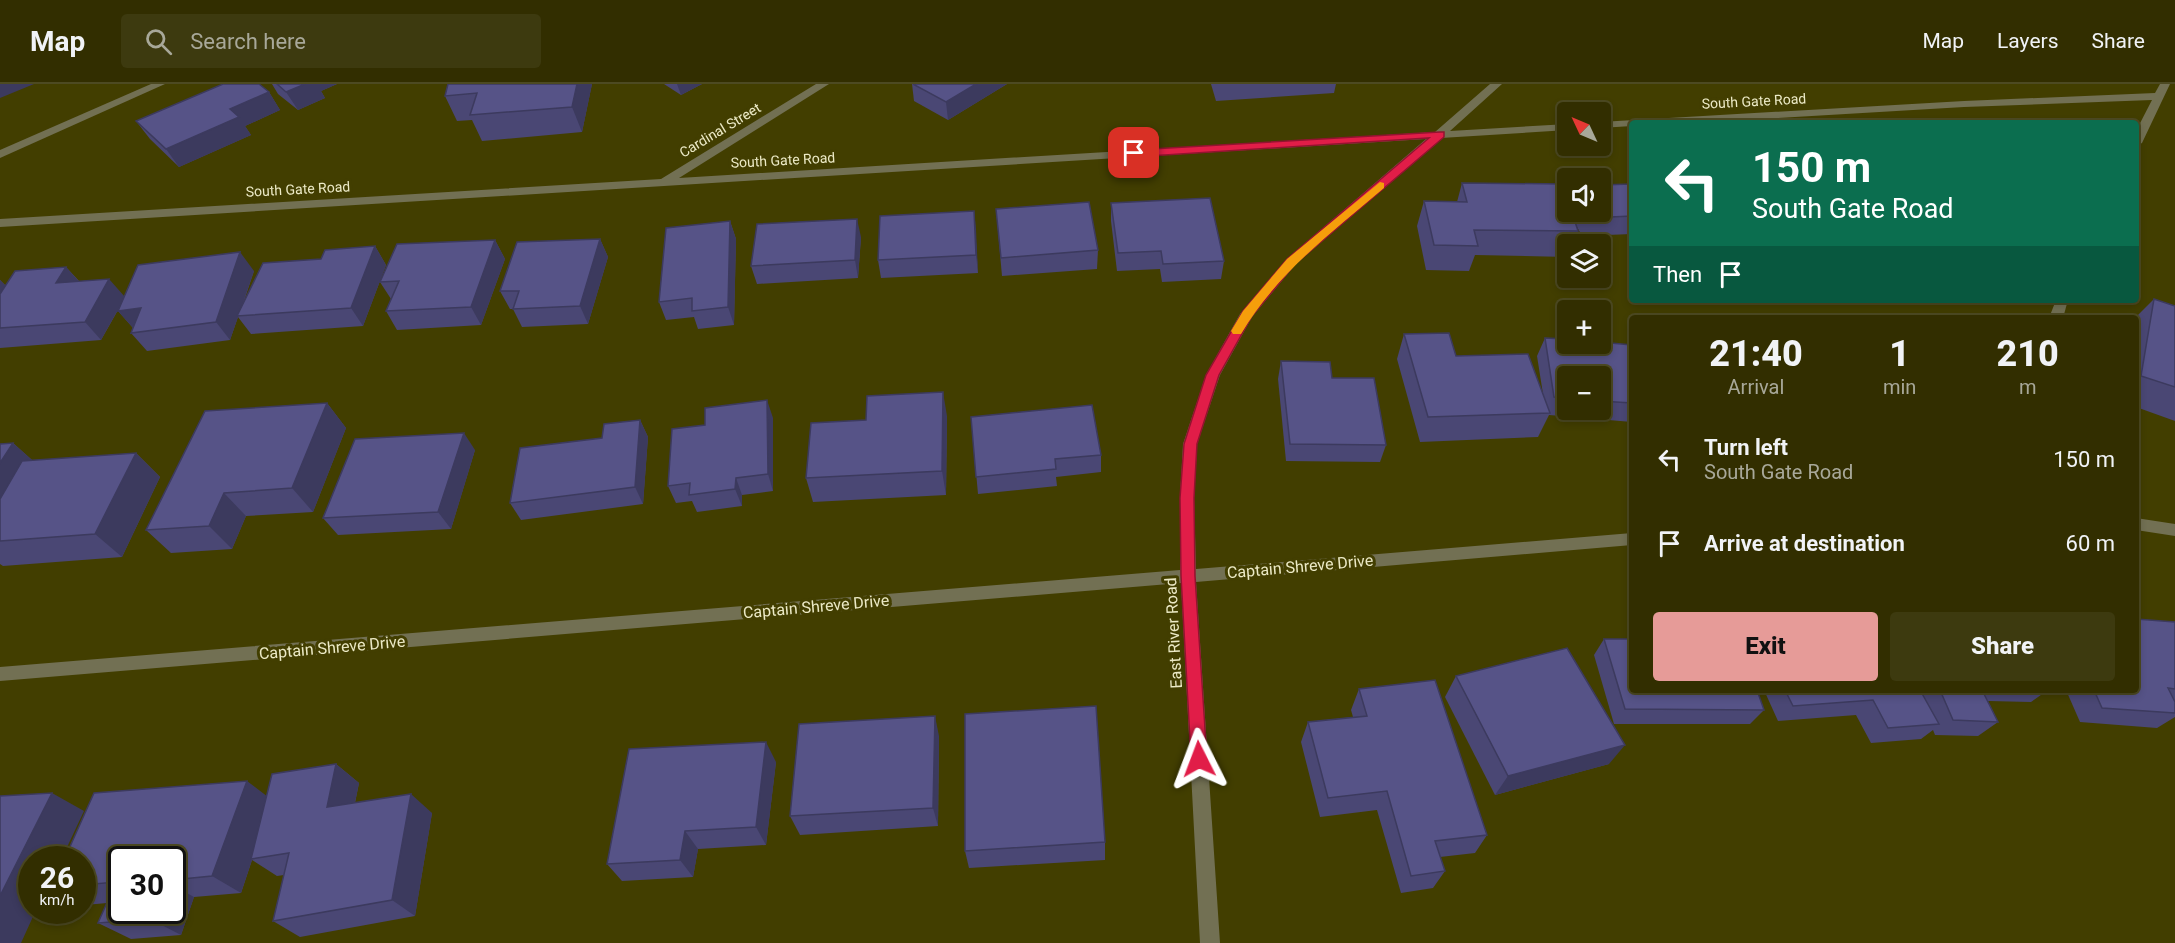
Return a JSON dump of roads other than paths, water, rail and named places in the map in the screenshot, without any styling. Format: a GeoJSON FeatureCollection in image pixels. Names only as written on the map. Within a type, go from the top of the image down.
{"type":"FeatureCollection","features":[{"type":"Feature","properties":{"kind":"street"},"geometry":{"type":"LineString","coordinates":[[0,154],[160,84]]}},
{"type":"Feature","properties":{"kind":"street","name":"Cardinal Street"},"geometry":{"type":"LineString","coordinates":[[663,182],[824,84]]}},
{"type":"Feature","properties":{"kind":"street","name":"East River Road"},"geometry":{"type":"LineString","coordinates":[[1210,943],[1188,576],[1187,498],[1190,444],[1213,375],[1247,314],[1291,262],[1497,84]]}},
{"type":"Feature","properties":{"kind":"street"},"geometry":{"type":"LineString","coordinates":[[2139,137],[2165,84]]}},
{"type":"Feature","properties":{"kind":"street","name":"South Gate Road"},"geometry":{"type":"LineString","coordinates":[[1690,120],[1965,104],[2159,96]]}},
{"type":"Feature","properties":{"kind":"street"},"geometry":{"type":"LineString","coordinates":[[1611,124],[1629,123]]}},
{"type":"Feature","properties":{"kind":"street","name":"South Gate Road"},"geometry":{"type":"LineString","coordinates":[[0,223],[1557,128]]}},
{"type":"Feature","properties":{"kind":"street"},"geometry":{"type":"LineString","coordinates":[[2139,524],[2175,530]]}},
{"type":"Feature","properties":{"kind":"street","name":"Captain Shreve Drive"},"geometry":{"type":"LineString","coordinates":[[0,674],[1629,539]]}}]}
